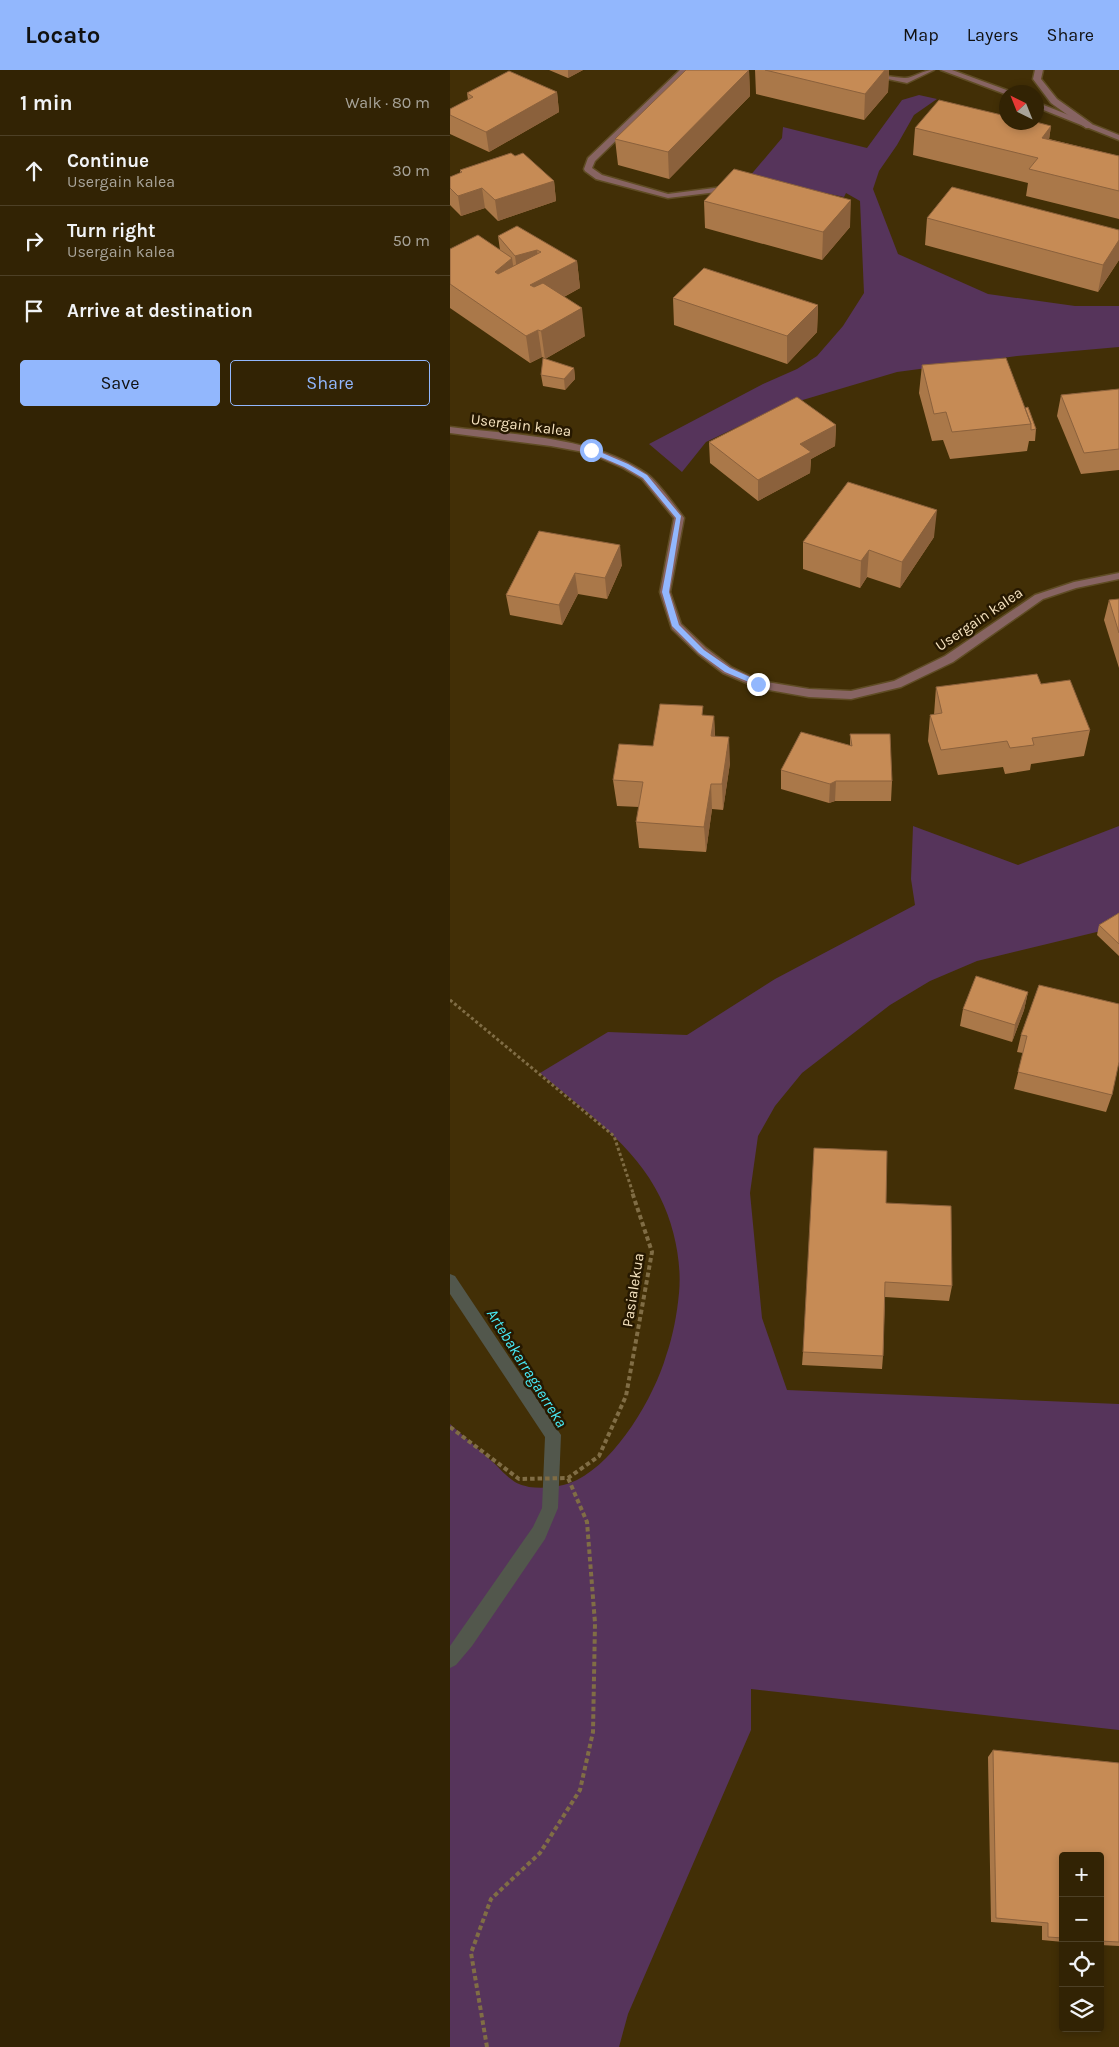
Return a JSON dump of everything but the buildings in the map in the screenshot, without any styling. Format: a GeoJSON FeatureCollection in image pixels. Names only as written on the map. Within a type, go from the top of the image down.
{"type":"FeatureCollection","features":[{"type":"Feature","properties":{"kind":"street"},"geometry":{"type":"LineString","coordinates":[[684,70],[591,160],[588,169],[600,177],[668,196],[690,195],[738,186]]}},
{"type":"Feature","properties":{"kind":"street"},"geometry":{"type":"LineString","coordinates":[[848,70],[907,81],[930,70]]}},
{"type":"Feature","properties":{"kind":"street"},"geometry":{"type":"LineString","coordinates":[[945,70],[999,89]]}},
{"type":"Feature","properties":{"kind":"street"},"geometry":{"type":"LineString","coordinates":[[1038,70],[1036,79],[1054,101],[1089,126]]}},
{"type":"Feature","properties":{"kind":"street"},"geometry":{"type":"LineString","coordinates":[[1044,107],[1119,138]]}},
{"type":"Feature","properties":{"kind":"street","name":"Usergain kalea"},"geometry":{"type":"LineString","coordinates":[[450,430],[591,450],[645,477],[679,518],[665,592],[676,626],[702,651],[727,670],[758,684],[809,693],[851,696],[897,684],[949,659],[1039,597],[1074,585],[1119,576]]}},
{"type":"Feature","properties":{"kind":"path","name":"Pasialekua"},"geometry":{"type":"LineString","coordinates":[[450,1000],[614,1136],[652,1252],[626,1396],[599,1456],[568,1478]]}},
{"type":"Feature","properties":{"kind":"path"},"geometry":{"type":"LineString","coordinates":[[450,1427],[519,1479],[568,1478],[587,1522],[595,1623],[593,1732],[580,1790],[540,1853],[491,1899],[471,1953],[487,2047]]}},
{"type":"Feature","properties":{"kind":"shaded area"},"geometry":{"type":"Polygon","coordinates":[[[919,95],[937,99],[914,115],[879,171],[873,189],[898,254],[988,294],[1075,306],[1119,306],[1119,347],[1017,356],[897,372],[779,407],[706,442],[682,472],[649,444],[763,384],[797,369],[817,356],[843,326],[864,293],[860,201],[846,193],[844,197],[825,193],[820,195],[749,177],[782,138],[783,127],[867,148],[902,100],[919,95]]]}},
{"type":"Feature","properties":{"kind":"shaded area"},"geometry":{"type":"Polygon","coordinates":[[[913,826],[1018,865],[1119,826],[1119,921],[1105,930],[977,961],[930,981],[890,1005],[802,1073],[775,1106],[758,1136],[750,1193],[762,1318],[787,1390],[1119,1404],[1119,1730],[751,1689],[751,1730],[628,2014],[619,2047],[450,2047],[450,1424],[507,1476],[518,1483],[529,1487],[548,1488],[577,1480],[592,1471],[620,1443],[653,1390],[668,1348],[679,1293],[678,1256],[673,1232],[665,1208],[649,1178],[637,1161],[607,1129],[540,1073],[608,1032],[687,1035],[775,979],[915,905],[911,879],[913,826]]]}},
{"type":"Feature","properties":{"kind":"waterway","name":"Artebakarragaerreka"},"geometry":{"type":"LineString","coordinates":[[450,1281],[553,1435],[550,1508],[539,1533],[466,1640],[450,1659]]}},
{"type":"Feature","properties":{"kind":"route"},"geometry":{"type":"LineString","coordinates":[[591,450],[645,477],[679,518],[665,592],[676,626],[702,651],[727,670],[758,684]]}}]}
